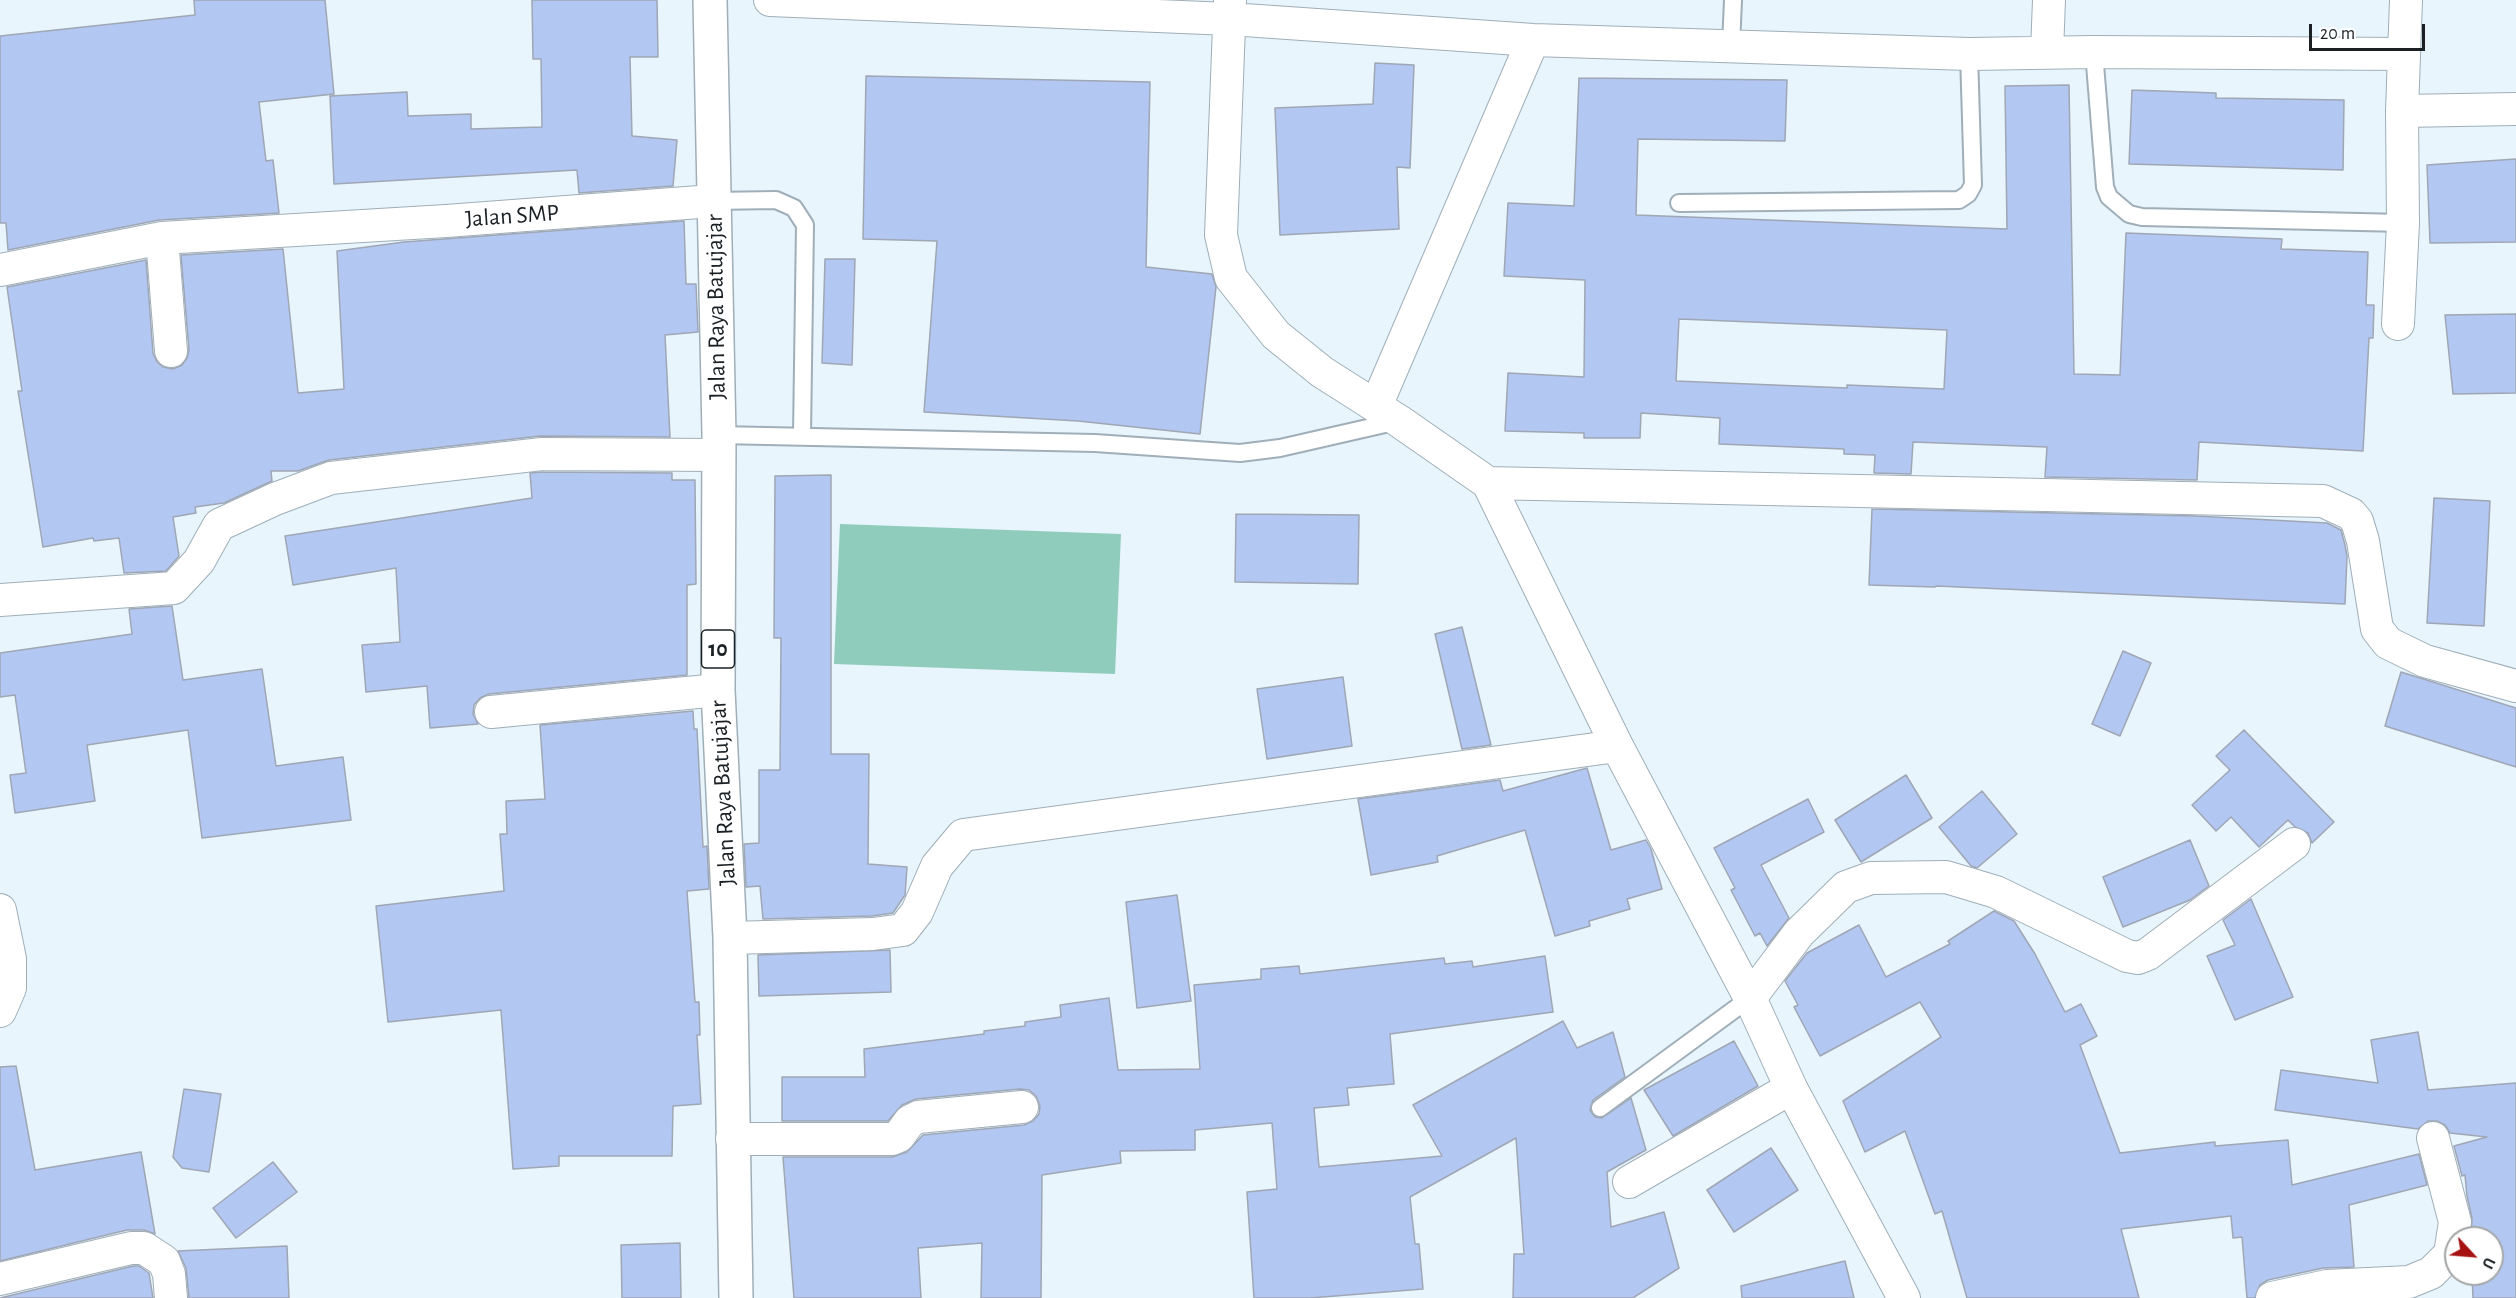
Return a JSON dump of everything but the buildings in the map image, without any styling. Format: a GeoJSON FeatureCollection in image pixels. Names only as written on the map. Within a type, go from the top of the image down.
{"type":"FeatureCollection","features":[{"type":"Feature","properties":{"kind":"highway","name":"Jalan Raya Batujajar"},"geometry":{"type":"LineString","coordinates":[[710,0],[719,445],[718,690],[730,938],[736,1298]]}},
{"type":"Feature","properties":{"kind":"street"},"geometry":{"type":"LineString","coordinates":[[770,0],[1230,10],[1533,40],[1969,54],[2047,52],[2404,54]]}},
{"type":"Feature","properties":{"kind":"street"},"geometry":{"type":"LineString","coordinates":[[2047,52],[2049,0]]}},
{"type":"Feature","properties":{"kind":"street"},"geometry":{"type":"LineString","coordinates":[[2398,324],[2403,223],[2402,111],[2406,0]]}},
{"type":"Feature","properties":{"kind":"street"},"geometry":{"type":"LineString","coordinates":[[1230,10],[1221,235],[1231,278],[1276,335],[1322,372],[1388,413],[1488,483],[1617,746],[1750,998],[1791,1088],[1904,1298]]}},
{"type":"Feature","properties":{"kind":"street"},"geometry":{"type":"LineString","coordinates":[[1388,413],[1533,40]]}},
{"type":"Feature","properties":{"kind":"street"},"geometry":{"type":"LineString","coordinates":[[2402,111],[2516,109]]}},
{"type":"Feature","properties":{"kind":"street","name":"Jalan SMP"},"geometry":{"type":"LineString","coordinates":[[0,270],[162,238],[446,221],[713,201]]}},
{"type":"Feature","properties":{"kind":"street"},"geometry":{"type":"LineString","coordinates":[[162,238],[171,351]]}},
{"type":"Feature","properties":{"kind":"street"},"geometry":{"type":"LineString","coordinates":[[0,600],[174,588],[199,561],[219,525],[275,499],[331,478],[542,454],[719,445]]}},
{"type":"Feature","properties":{"kind":"street"},"geometry":{"type":"LineString","coordinates":[[1488,483],[2323,501],[2351,514],[2357,521],[2363,541],[2377,629],[2388,643],[2425,661],[2516,686]]}},
{"type":"Feature","properties":{"kind":"street"},"geometry":{"type":"LineString","coordinates":[[491,712],[718,690]]}},
{"type":"Feature","properties":{"kind":"street"},"geometry":{"type":"LineString","coordinates":[[730,938],[873,934],[903,930],[917,912],[937,866],[963,835],[1617,746]]}},
{"type":"Feature","properties":{"kind":"street"},"geometry":{"type":"LineString","coordinates":[[1750,998],[1799,933],[1846,887],[1871,878],[1946,877],[1996,892],[2127,956],[2138,958],[2148,954],[2294,844]]}},
{"type":"Feature","properties":{"kind":"street"},"geometry":{"type":"LineString","coordinates":[[0,910],[10,959],[10,988],[0,1011]]}},
{"type":"Feature","properties":{"kind":"street"},"geometry":{"type":"LineString","coordinates":[[1629,1182],[1791,1088]]}},
{"type":"Feature","properties":{"kind":"street"},"geometry":{"type":"LineString","coordinates":[[732,1139],[892,1139],[899,1136],[910,1121],[918,1117],[1022,1107]]}},
{"type":"Feature","properties":{"kind":"street"},"geometry":{"type":"LineString","coordinates":[[2272,1298],[2327,1286],[2409,1282],[2431,1273],[2438,1267],[2450,1254],[2455,1222],[2433,1138]]}},
{"type":"Feature","properties":{"kind":"street"},"geometry":{"type":"LineString","coordinates":[[0,1279],[131,1248],[144,1248],[164,1261],[169,1274],[171,1298]]}},
{"type":"Feature","properties":{"kind":"lane"},"geometry":{"type":"LineString","coordinates":[[1731,46],[1733,0]]}},
{"type":"Feature","properties":{"kind":"lane"},"geometry":{"type":"LineString","coordinates":[[2094,52],[2105,188],[2109,197],[2129,214],[2142,217],[2403,223]]}},
{"type":"Feature","properties":{"kind":"lane"},"geometry":{"type":"LineString","coordinates":[[1679,203],[1959,200],[1968,194],[1973,185],[1969,54]]}},
{"type":"Feature","properties":{"kind":"lane","name":"Jalan SMP"},"geometry":{"type":"LineString","coordinates":[[713,201],[776,200],[794,208],[805,225],[802,435]]}},
{"type":"Feature","properties":{"kind":"lane"},"geometry":{"type":"LineString","coordinates":[[719,445],[802,435],[1095,443],[1240,453],[1280,448],[1388,413]]}},
{"type":"Feature","properties":{"kind":"lane"},"geometry":{"type":"LineString","coordinates":[[1600,1108],[1750,998]]}},
{"type":"Feature","properties":{"kind":"shaded area"},"geometry":{"type":"Polygon","coordinates":[[[840,524],[1121,534],[1115,674],[834,664],[840,524]]]}}]}
